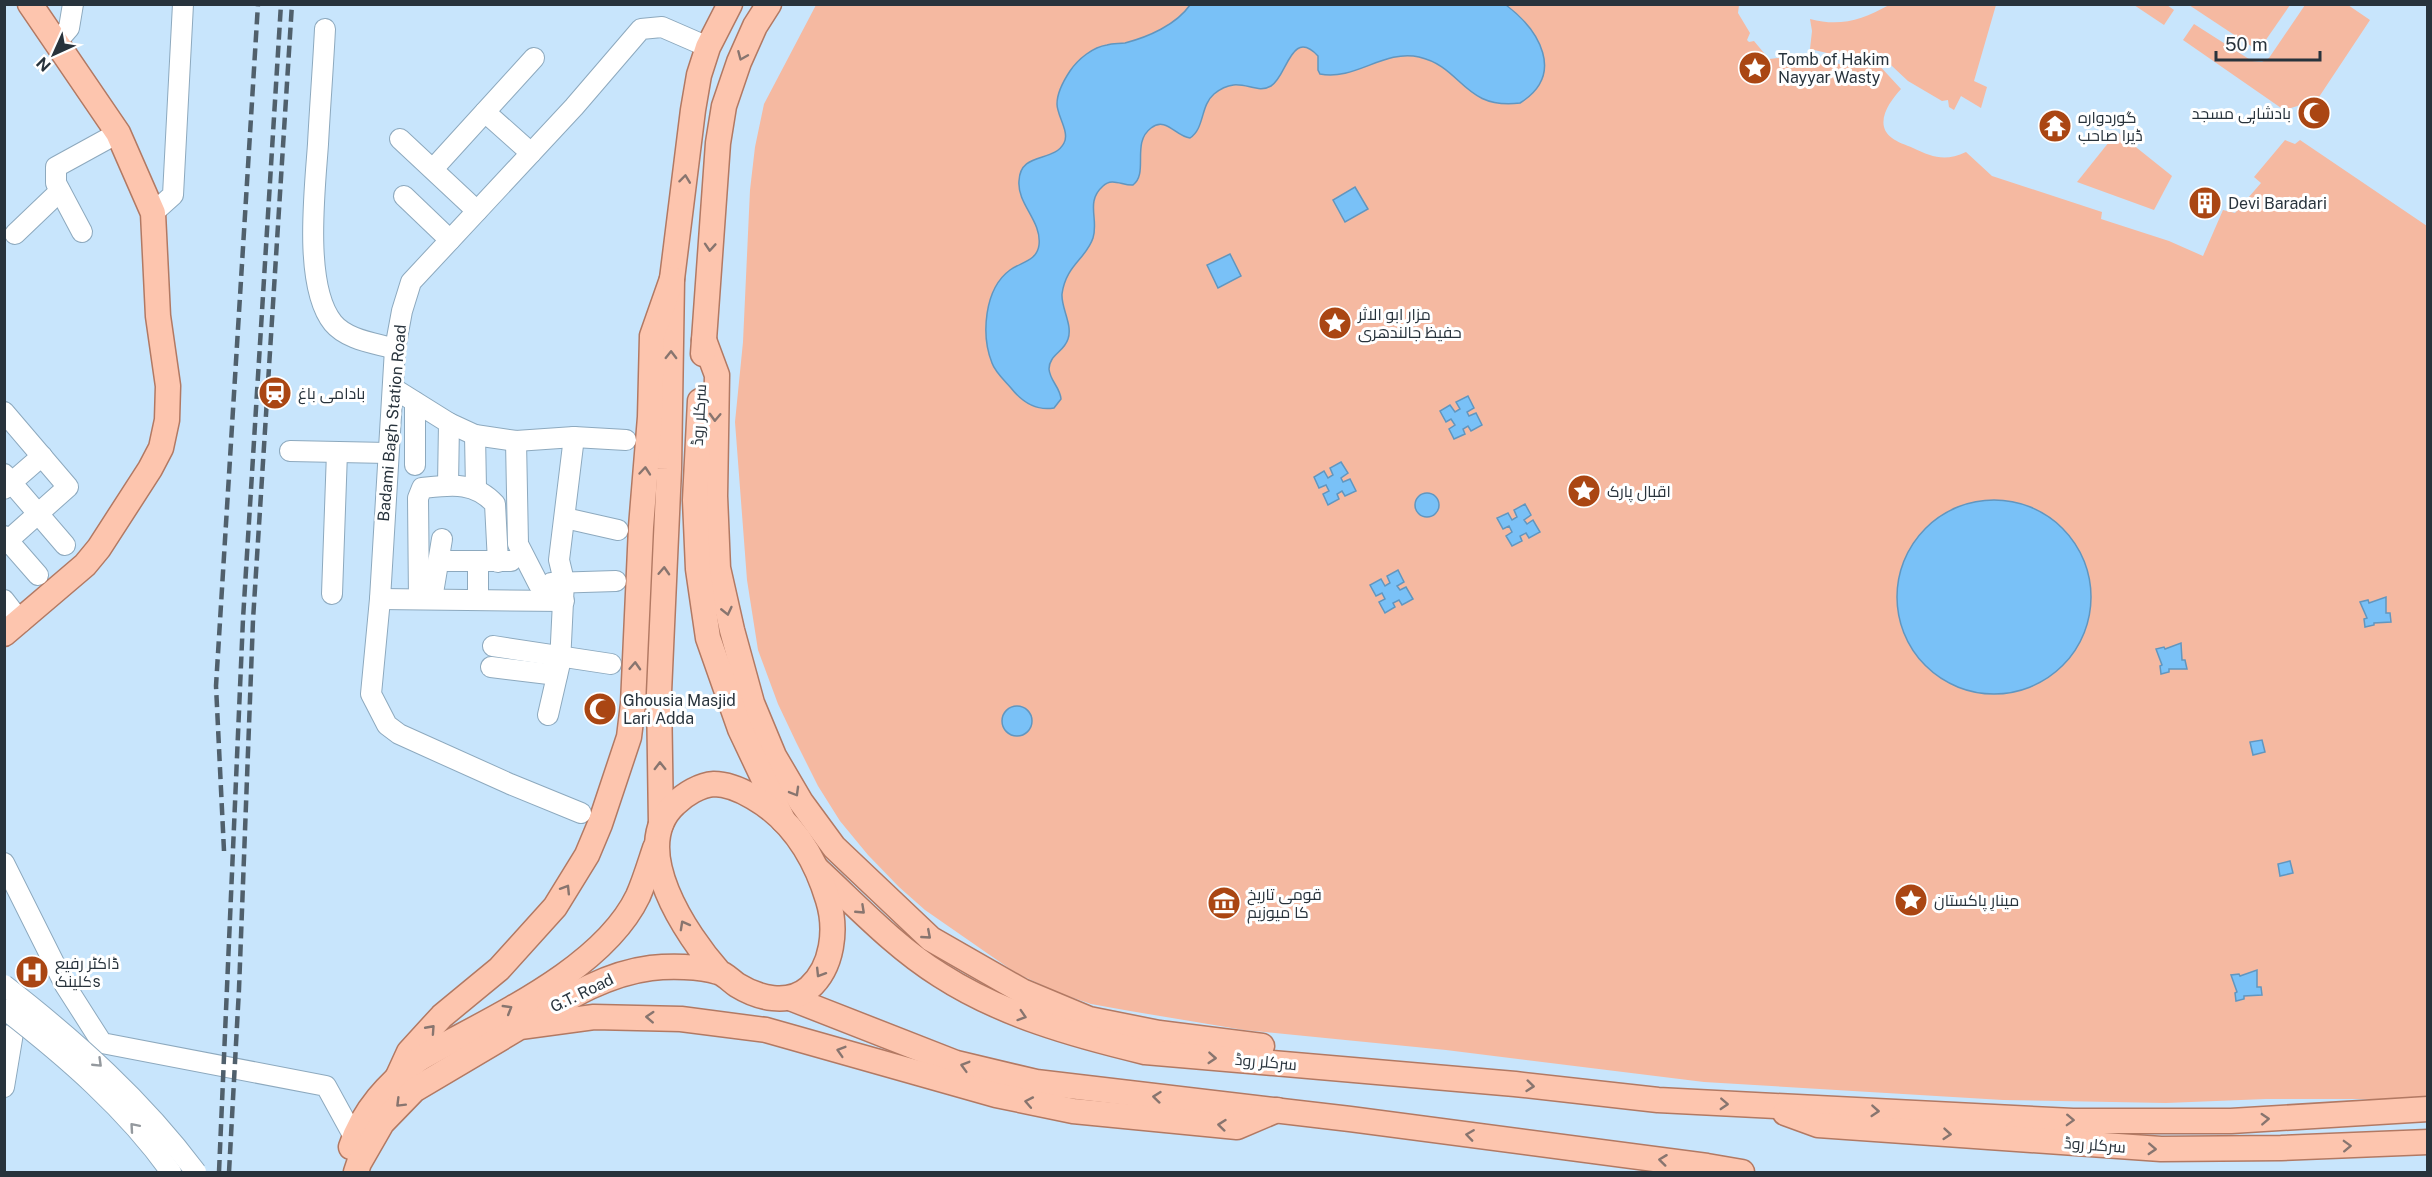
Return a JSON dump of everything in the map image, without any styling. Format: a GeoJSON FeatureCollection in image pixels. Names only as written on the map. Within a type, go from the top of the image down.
{"type":"FeatureCollection","features":[{"type":"Feature","properties":{"kind":"main road"},"geometry":{"type":"LineString","coordinates":[[13,628],[85,565],[99,548],[150,469],[161,448],[167,420],[168,386],[158,316],[153,213],[118,133],[30,4]]}},
{"type":"Feature","properties":{"kind":"main road","name":"سرکلر روڈ"},"geometry":{"type":"LineString","coordinates":[[659,833],[659,693],[669,469],[672,279],[699,75],[708,47],[730,4]]}},
{"type":"Feature","properties":{"kind":"main road","name":"سرکلر روڈ"},"geometry":{"type":"LineString","coordinates":[[769,4],[755,26],[739,62],[724,106],[717,153],[695,500],[698,569],[708,638],[740,729],[783,820]]}},
{"type":"Feature","properties":{"kind":"main road"},"geometry":{"type":"LineString","coordinates":[[398,1076],[410,1052],[442,1016],[499,969],[555,907],[587,855],[600,824],[629,737],[633,704],[641,527],[650,417],[652,336],[672,279]]}},
{"type":"Feature","properties":{"kind":"main road"},"geometry":{"type":"LineString","coordinates":[[704,340],[717,375],[715,496],[718,568],[741,667],[752,703],[774,756],[801,802],[834,847],[885,897],[944,948],[1007,983],[1089,1019],[1159,1033],[1360,1058],[1408,1076]]}},
{"type":"Feature","properties":{"kind":"main road"},"geometry":{"type":"LineString","coordinates":[[342,1173],[354,1137],[374,1102],[398,1076],[419,1059],[572,971],[597,950],[614,931],[638,897],[659,833],[670,808],[696,789],[713,784],[736,789],[749,795],[783,820],[796,834],[818,870],[831,909],[833,924],[830,952],[819,977],[810,987],[790,998]]}},
{"type":"Feature","properties":{"kind":"main road"},"geometry":{"type":"LineString","coordinates":[[659,833],[663,879],[675,908],[693,940],[719,972],[750,992],[764,996],[790,998],[896,1041],[989,1073],[1084,1089],[1278,1110],[1684,1163],[1742,1173]]}},
{"type":"Feature","properties":{"kind":"main road","name":"سرکلر روڈ"},"geometry":{"type":"LineString","coordinates":[[818,870],[892,939],[939,975],[1006,1011],[1096,1040],[1145,1052],[1515,1084],[1658,1100],[2096,1121],[2231,1121],[2427,1109]]}},
{"type":"Feature","properties":{"kind":"main road","name":"G.T. Road"},"geometry":{"type":"LineString","coordinates":[[356,1173],[358,1163],[382,1123],[414,1090],[570,996],[620,975],[651,968],[681,967],[719,972]]}},
{"type":"Feature","properties":{"kind":"main road"},"geometry":{"type":"LineString","coordinates":[[520,1027],[594,1017],[670,1018],[720,1023],[766,1030],[984,1092],[1073,1111],[1237,1127],[1278,1110]]}},
{"type":"Feature","properties":{"kind":"main road","name":"سرکلر روڈ"},"geometry":{"type":"LineString","coordinates":[[1766,1106],[1818,1125],[2161,1149],[2281,1149],[2427,1142]]}},
{"type":"Feature","properties":{"kind":"street"},"geometry":{"type":"LineString","coordinates":[[56,44],[69,28],[73,4]]}},
{"type":"Feature","properties":{"kind":"street"},"geometry":{"type":"LineString","coordinates":[[153,213],[172,195],[183,4]]}},
{"type":"Feature","properties":{"kind":"street","name":"Badami Bagh Station Road"},"geometry":{"type":"LineString","coordinates":[[581,813],[427,748],[387,725],[371,694],[380,599],[395,350],[402,311],[411,282],[531,153],[641,29],[662,27],[708,47]]}},
{"type":"Feature","properties":{"kind":"street"},"geometry":{"type":"LineString","coordinates":[[325,30],[312,236],[316,274],[325,309],[333,323],[346,333],[395,350]]}},
{"type":"Feature","properties":{"kind":"street"},"geometry":{"type":"LineString","coordinates":[[433,169],[534,58]]}},
{"type":"Feature","properties":{"kind":"street"},"geometry":{"type":"LineString","coordinates":[[485,112],[531,153]]}},
{"type":"Feature","properties":{"kind":"street"},"geometry":{"type":"LineString","coordinates":[[82,232],[56,183],[56,166],[118,133]]}},
{"type":"Feature","properties":{"kind":"street"},"geometry":{"type":"LineString","coordinates":[[400,139],[477,211]]}},
{"type":"Feature","properties":{"kind":"street"},"geometry":{"type":"LineString","coordinates":[[15,234],[60,190]]}},
{"type":"Feature","properties":{"kind":"street"},"geometry":{"type":"LineString","coordinates":[[404,196],[450,240]]}},
{"type":"Feature","properties":{"kind":"street"},"geometry":{"type":"LineString","coordinates":[[393,388],[448,423],[475,435],[516,441],[574,437],[626,440]]}},
{"type":"Feature","properties":{"kind":"street"},"geometry":{"type":"LineString","coordinates":[[415,402],[415,465]]}},
{"type":"Feature","properties":{"kind":"street"},"geometry":{"type":"LineString","coordinates":[[4,412],[68,487],[6,540],[38,575]]}},
{"type":"Feature","properties":{"kind":"street"},"geometry":{"type":"LineString","coordinates":[[448,423],[448,485]]}},
{"type":"Feature","properties":{"kind":"street"},"geometry":{"type":"LineString","coordinates":[[475,435],[476,488]]}},
{"type":"Feature","properties":{"kind":"street"},"geometry":{"type":"LineString","coordinates":[[548,715],[560,655],[564,581],[559,560],[574,437]]}},
{"type":"Feature","properties":{"kind":"street"},"geometry":{"type":"LineString","coordinates":[[516,441],[518,544],[539,585]]}},
{"type":"Feature","properties":{"kind":"street"},"geometry":{"type":"LineString","coordinates":[[290,451],[388,453]]}},
{"type":"Feature","properties":{"kind":"street"},"geometry":{"type":"LineString","coordinates":[[332,594],[337,452]]}},
{"type":"Feature","properties":{"kind":"street"},"geometry":{"type":"LineString","coordinates":[[42,456],[7,482],[65,545]]}},
{"type":"Feature","properties":{"kind":"street"},"geometry":{"type":"LineString","coordinates":[[385,492],[448,485],[476,488],[495,504],[488,562],[478,600]]}},
{"type":"Feature","properties":{"kind":"street"},"geometry":{"type":"LineString","coordinates":[[422,488],[418,498],[425,599]]}},
{"type":"Feature","properties":{"kind":"street"},"geometry":{"type":"LineString","coordinates":[[565,518],[618,530]]}},
{"type":"Feature","properties":{"kind":"street"},"geometry":{"type":"LineString","coordinates":[[425,599],[438,561],[442,538]]}},
{"type":"Feature","properties":{"kind":"street"},"geometry":{"type":"LineString","coordinates":[[438,561],[509,562],[524,556]]}},
{"type":"Feature","properties":{"kind":"street"},"geometry":{"type":"LineString","coordinates":[[508,600],[524,588],[539,585],[564,581],[616,581]]}},
{"type":"Feature","properties":{"kind":"street"},"geometry":{"type":"LineString","coordinates":[[380,599],[564,601]]}},
{"type":"Feature","properties":{"kind":"street"},"geometry":{"type":"LineString","coordinates":[[4,600],[13,628]]}},
{"type":"Feature","properties":{"kind":"street"},"geometry":{"type":"LineString","coordinates":[[493,646],[611,664]]}},
{"type":"Feature","properties":{"kind":"street"},"geometry":{"type":"LineString","coordinates":[[491,667],[557,675]]}},
{"type":"Feature","properties":{"kind":"street"},"geometry":{"type":"LineString","coordinates":[[4,863],[65,986],[102,1043]]}},
{"type":"Feature","properties":{"kind":"street"},"geometry":{"type":"LineString","coordinates":[[4,985],[108,1073],[163,1129],[196,1173]]}},
{"type":"Feature","properties":{"kind":"street"},"geometry":{"type":"LineString","coordinates":[[4,1009],[45,1041],[121,1111],[171,1173]]}},
{"type":"Feature","properties":{"kind":"street"},"geometry":{"type":"LineString","coordinates":[[4,1087],[9,1027],[326,1086],[354,1137]]}},
{"type":"Feature","properties":{"kind":"shaded area","name":"اقبال پارک"},"geometry":{"type":"Polygon","coordinates":[[[816,5],[1739,5],[1738,13],[1750,33],[1747,40],[1754,41],[1769,59],[1793,56],[1798,61],[1803,56],[1858,68],[1877,63],[1901,89],[1888,106],[1884,120],[1886,132],[1896,141],[1926,154],[1945,158],[1966,152],[1992,176],[2102,212],[2101,219],[2169,241],[2203,256],[2223,210],[2235,213],[2261,183],[2254,177],[2285,140],[2295,144],[2300,140],[2427,226],[2427,1099],[2266,1099],[2166,1103],[2003,1100],[1704,1082],[1446,1050],[1244,1030],[1091,1004],[1059,993],[1016,973],[925,910],[868,855],[840,821],[818,786],[796,742],[778,704],[758,650],[747,580],[735,422],[743,342],[750,190],[755,147],[764,104],[816,5]]]}},
{"type":"Feature","properties":{"kind":"shaded area"},"geometry":{"type":"Polygon","coordinates":[[[1889,5],[1996,5],[1974,81],[1987,87],[1981,108],[1961,96],[1954,110],[1949,107],[1948,100],[1942,101],[1908,81],[1877,52],[1867,60],[1861,61],[1810,49],[1812,31],[1810,19],[1831,22],[1851,21],[1889,5]]]}},
{"type":"Feature","properties":{"kind":"shaded area"},"geometry":{"type":"Polygon","coordinates":[[[2134,5],[2167,5],[2174,10],[2164,25],[2134,5]]]}},
{"type":"Feature","properties":{"kind":"shaded area"},"geometry":{"type":"Polygon","coordinates":[[[2189,5],[2290,5],[2258,48],[2251,46],[2189,5]]]}},
{"type":"Feature","properties":{"kind":"shaded area"},"geometry":{"type":"Polygon","coordinates":[[[2305,5],[2348,5],[2370,20],[2317,100],[2284,110],[2183,40],[2194,24],[2252,61],[2262,62],[2269,58],[2305,5]]]}},
{"type":"Feature","properties":{"kind":"shaded area"},"geometry":{"type":"Polygon","coordinates":[[[2117,132],[2172,176],[2154,210],[2077,182],[2117,132]]]}},
{"type":"Feature","properties":{"kind":"water"},"geometry":{"type":"Polygon","coordinates":[[[1190,5],[1506,5],[1529,27],[1537,39],[1543,52],[1542,79],[1534,91],[1520,103],[1501,103],[1486,100],[1475,94],[1445,69],[1419,57],[1394,57],[1345,73],[1320,74],[1318,56],[1302,47],[1295,50],[1277,81],[1271,86],[1258,89],[1231,85],[1214,94],[1206,105],[1198,129],[1190,138],[1161,124],[1151,128],[1145,134],[1142,142],[1138,180],[1133,185],[1106,183],[1095,198],[1093,238],[1086,252],[1068,276],[1062,294],[1069,328],[1068,339],[1051,360],[1049,369],[1061,399],[1054,408],[1035,407],[1020,397],[998,373],[989,352],[986,326],[990,300],[1001,278],[1010,270],[1032,258],[1038,250],[1037,228],[1019,189],[1021,172],[1025,165],[1053,153],[1064,143],[1065,134],[1057,100],[1063,82],[1077,62],[1096,48],[1125,43],[1152,34],[1177,19],[1190,5]]]}},
{"type":"Feature","properties":{"kind":"water"},"geometry":{"type":"Polygon","coordinates":[[[1355,187],[1368,209],[1345,222],[1333,200],[1355,187]]]}},
{"type":"Feature","properties":{"kind":"water"},"geometry":{"type":"Polygon","coordinates":[[[1230,254],[1241,276],[1218,288],[1207,265],[1230,254]]]}},
{"type":"Feature","properties":{"kind":"water"},"geometry":{"type":"Polygon","coordinates":[[[1468,396],[1474,408],[1467,412],[1469,416],[1476,413],[1482,425],[1471,431],[1468,426],[1463,429],[1465,434],[1454,439],[1449,429],[1455,425],[1451,419],[1446,422],[1440,411],[1450,405],[1455,412],[1460,409],[1456,402],[1468,396]]]}},
{"type":"Feature","properties":{"kind":"water"},"geometry":{"type":"Polygon","coordinates":[[[1341,462],[1348,473],[1341,478],[1343,482],[1350,479],[1356,491],[1345,496],[1342,491],[1337,494],[1339,499],[1328,505],[1323,494],[1329,491],[1326,485],[1319,488],[1314,477],[1324,471],[1328,478],[1333,475],[1330,468],[1341,462]]]}},
{"type":"Feature","properties":{"kind":"water"},"geometry":{"type":"Polygon","coordinates":[[[1427,493],[1432,494],[1438,500],[1438,510],[1432,516],[1427,517],[1422,516],[1416,510],[1415,505],[1416,500],[1422,494],[1427,493]]]}},
{"type":"Feature","properties":{"kind":"water"},"geometry":{"type":"Polygon","coordinates":[[[1984,500],[2004,500],[2040,511],[2063,528],[2075,543],[2084,560],[2091,587],[2091,607],[2084,634],[2075,651],[2063,666],[2048,678],[2031,687],[2004,694],[1984,694],[1948,683],[1919,659],[1908,643],[1901,625],[1897,607],[1897,587],[1908,551],[1932,522],[1948,511],[1966,504],[1984,500]]]}},
{"type":"Feature","properties":{"kind":"water"},"geometry":{"type":"Polygon","coordinates":[[[1525,504],[1531,515],[1524,520],[1527,524],[1533,520],[1540,532],[1529,538],[1526,533],[1520,536],[1522,541],[1512,546],[1506,536],[1512,532],[1509,526],[1503,529],[1497,518],[1508,513],[1512,520],[1517,517],[1514,510],[1525,504]]]}},
{"type":"Feature","properties":{"kind":"water"},"geometry":{"type":"Polygon","coordinates":[[[1398,570],[1404,582],[1397,586],[1400,590],[1406,587],[1413,599],[1402,605],[1399,600],[1393,603],[1395,607],[1385,613],[1379,602],[1385,599],[1382,593],[1376,596],[1370,585],[1381,579],[1385,586],[1390,583],[1387,576],[1398,570]]]}},
{"type":"Feature","properties":{"kind":"water"},"geometry":{"type":"Polygon","coordinates":[[[2386,597],[2386,613],[2390,613],[2391,622],[2374,623],[2374,625],[2365,627],[2364,619],[2367,618],[2360,602],[2368,600],[2369,603],[2386,597]]]}},
{"type":"Feature","properties":{"kind":"water"},"geometry":{"type":"Polygon","coordinates":[[[2181,643],[2182,660],[2185,660],[2187,669],[2169,669],[2169,672],[2161,674],[2160,666],[2162,665],[2156,649],[2164,647],[2165,649],[2181,643]]]}},
{"type":"Feature","properties":{"kind":"water"},"geometry":{"type":"Polygon","coordinates":[[[1017,706],[1028,710],[1032,721],[1028,732],[1017,736],[1006,732],[1002,721],[1006,710],[1017,706]]]}},
{"type":"Feature","properties":{"kind":"water"},"geometry":{"type":"Polygon","coordinates":[[[2262,740],[2265,752],[2253,755],[2250,742],[2262,740]]]}},
{"type":"Feature","properties":{"kind":"water"},"geometry":{"type":"Polygon","coordinates":[[[2290,861],[2293,873],[2280,876],[2278,864],[2290,861]]]}},
{"type":"Feature","properties":{"kind":"water"},"geometry":{"type":"Polygon","coordinates":[[[2257,970],[2257,987],[2261,987],[2262,995],[2244,996],[2244,999],[2236,1001],[2235,993],[2237,992],[2231,975],[2239,974],[2240,976],[2257,970]]]}},
{"type":"Feature","properties":{"kind":"railway"},"geometry":{"type":"LineString","coordinates":[[224,851],[216,686],[258,4]]}},
{"type":"Feature","properties":{"kind":"railway"},"geometry":{"type":"LineString","coordinates":[[219,1172],[243,619],[281,4]]}},
{"type":"Feature","properties":{"kind":"railway"},"geometry":{"type":"LineString","coordinates":[[229,1172],[239,989],[253,620],[292,4]]}},
{"type":"Feature","properties":{"kind":"place","name":"Tomb of Hakim Nayyar Wasty"},"geometry":{"type":"Point","coordinates":[1755,68]}},
{"type":"Feature","properties":{"kind":"place","name":"بادشاہی مسجد"},"geometry":{"type":"Point","coordinates":[2314,113]}},
{"type":"Feature","properties":{"kind":"place","name":"گوردوارہ ڈیرا صاحب"},"geometry":{"type":"Point","coordinates":[2055,126]}},
{"type":"Feature","properties":{"kind":"place","name":"Devi Baradari"},"geometry":{"type":"Point","coordinates":[2205,203]}},
{"type":"Feature","properties":{"kind":"place","name":"مزار ابو الاثر حفیظ جالندھری"},"geometry":{"type":"Point","coordinates":[1335,323]}},
{"type":"Feature","properties":{"kind":"place","name":"بادامی باغ"},"geometry":{"type":"Point","coordinates":[275,393]}},
{"type":"Feature","properties":{"kind":"place","name":"اقبال پارک"},"geometry":{"type":"Point","coordinates":[1584,491]}},
{"type":"Feature","properties":{"kind":"place","name":"Ghousia Masjid Lari Adda"},"geometry":{"type":"Point","coordinates":[600,709]}},
{"type":"Feature","properties":{"kind":"place","name":"مینارِ پاکستان"},"geometry":{"type":"Point","coordinates":[1911,900]}},
{"type":"Feature","properties":{"kind":"place","name":"قومی تاریخ کا میوزیم"},"geometry":{"type":"Point","coordinates":[1224,903]}},
{"type":"Feature","properties":{"kind":"place","name":"ڈاکٹر رفیع کلینکs"},"geometry":{"type":"Point","coordinates":[32,972]}}]}
